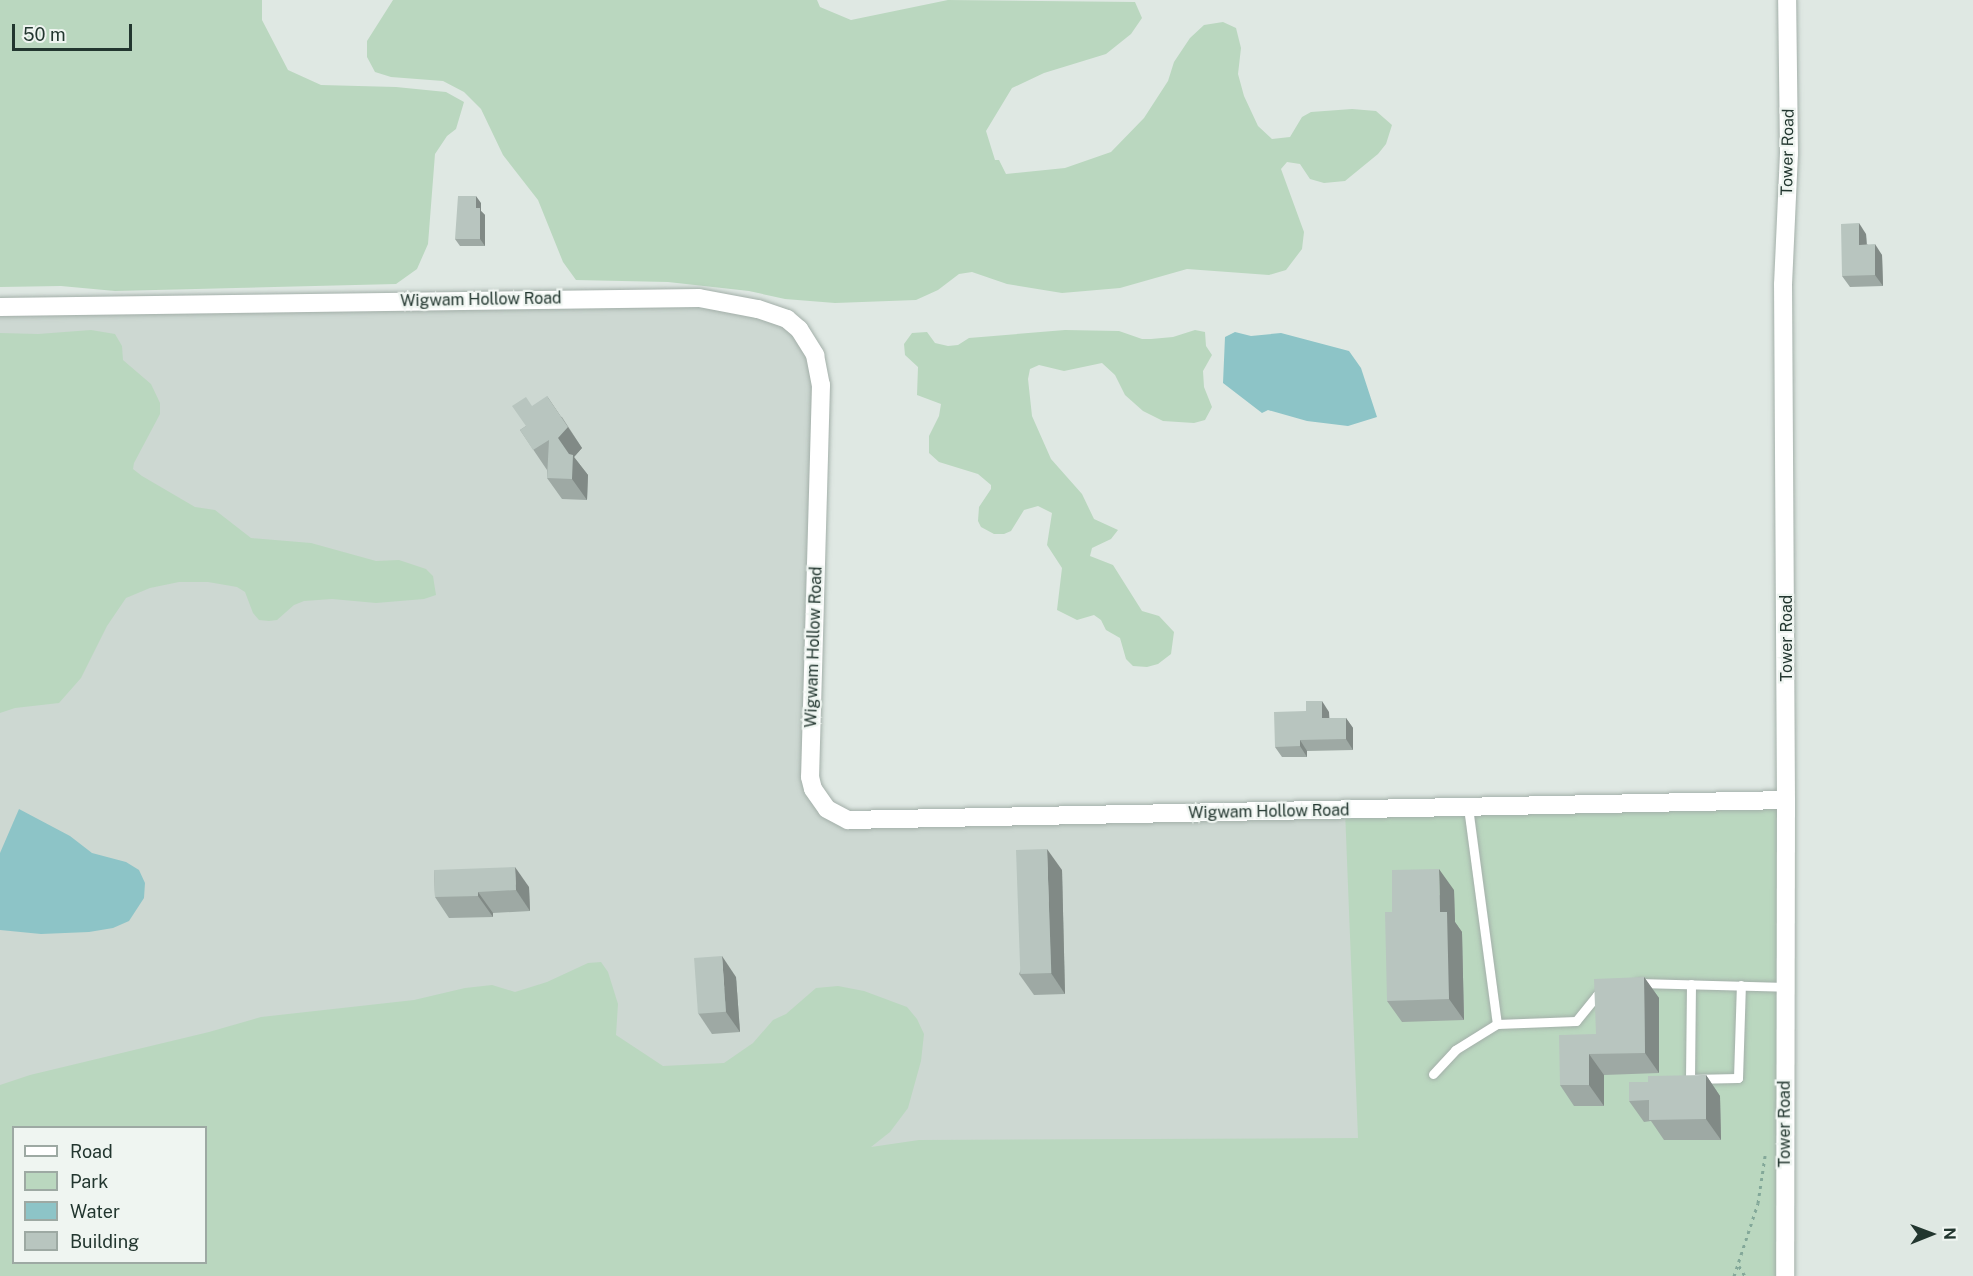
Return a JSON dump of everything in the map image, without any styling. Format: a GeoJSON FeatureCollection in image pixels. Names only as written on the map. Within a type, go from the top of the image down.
{"type":"FeatureCollection","features":[{"type":"Feature","properties":{"kind":"street","name":"Tower Road"},"geometry":{"type":"LineString","coordinates":[[1785,1276],[1786,800],[1783,285],[1789,153],[1787,0]]}},
{"type":"Feature","properties":{"kind":"street","name":"Wigwam Hollow Road"},"geometry":{"type":"LineString","coordinates":[[0,307],[699,298],[758,309],[787,319],[798,329],[815,355],[820,369],[810,777],[821,802],[837,816],[860,822],[1786,800]]}},
{"type":"Feature","properties":{"kind":"lane"},"geometry":{"type":"LineString","coordinates":[[1468,807],[1497,1024]]}},
{"type":"Feature","properties":{"kind":"lane"},"geometry":{"type":"LineString","coordinates":[[1630,984],[1786,987]]}},
{"type":"Feature","properties":{"kind":"lane"},"geometry":{"type":"LineString","coordinates":[[1690,984],[1690,1078],[1738,1078],[1741,985]]}},
{"type":"Feature","properties":{"kind":"lane"},"geometry":{"type":"LineString","coordinates":[[1434,1074],[1455,1050],[1497,1024],[1576,1021],[1597,994],[1612,988]]}},
{"type":"Feature","properties":{"kind":"path"},"geometry":{"type":"LineString","coordinates":[[1734,1276],[1758,1203],[1765,1156]]}},
{"type":"Feature","properties":{"kind":"path"},"geometry":{"type":"LineString","coordinates":[[1738,1264],[1745,1276]]}},
{"type":"Feature","properties":{"kind":"shaded area"},"geometry":{"type":"Polygon","coordinates":[[[699,298],[787,319],[815,355],[810,777],[837,816],[1786,800],[1785,1276],[0,1276],[0,307],[699,298]]]}},
{"type":"Feature","properties":{"kind":"green space"},"geometry":{"type":"Polygon","coordinates":[[[0,0],[262,0],[262,20],[288,70],[321,85],[396,87],[446,92],[464,102],[456,129],[447,136],[435,154],[428,244],[417,269],[396,284],[115,291],[61,286],[0,287],[0,0]]]}},
{"type":"Feature","properties":{"kind":"green space"},"geometry":{"type":"Polygon","coordinates":[[[393,0],[817,0],[820,7],[851,20],[948,0],[1135,2],[1142,18],[1131,34],[1106,54],[1044,73],[1012,88],[986,131],[995,160],[999,160],[1006,174],[1065,168],[1111,152],[1144,118],[1168,81],[1174,62],[1190,38],[1204,25],[1223,22],[1236,28],[1241,48],[1238,74],[1244,96],[1258,126],[1272,139],[1290,137],[1302,117],[1311,112],[1352,109],[1376,111],[1392,125],[1386,144],[1378,154],[1345,181],[1324,183],[1310,179],[1300,164],[1287,162],[1281,169],[1304,232],[1302,249],[1286,270],[1269,275],[1187,269],[1120,288],[1062,293],[1007,284],[972,272],[959,274],[938,290],[916,300],[835,303],[785,299],[749,291],[668,282],[576,280],[563,262],[538,200],[503,155],[481,109],[464,92],[443,81],[391,77],[375,72],[367,57],[367,41],[393,0]]]}},
{"type":"Feature","properties":{"kind":"green space"},"geometry":{"type":"Polygon","coordinates":[[[91,330],[115,334],[122,346],[123,360],[151,384],[160,403],[160,414],[134,463],[133,469],[142,476],[195,507],[215,510],[251,538],[311,543],[376,561],[399,560],[426,569],[433,576],[436,595],[424,599],[376,603],[332,599],[304,601],[294,605],[277,620],[269,621],[259,620],[253,613],[245,592],[237,587],[208,582],[179,582],[150,588],[126,598],[107,626],[81,678],[59,703],[15,708],[0,713],[0,333],[38,334],[91,330]]]}},
{"type":"Feature","properties":{"kind":"green space"},"geometry":{"type":"Polygon","coordinates":[[[1065,330],[1119,331],[1142,339],[1151,339],[1173,337],[1195,330],[1205,332],[1206,346],[1212,355],[1203,371],[1204,387],[1212,407],[1205,420],[1194,423],[1163,421],[1143,411],[1125,395],[1115,375],[1102,363],[1064,371],[1039,365],[1030,369],[1028,379],[1032,416],[1051,459],[1082,494],[1094,519],[1118,530],[1111,539],[1092,548],[1090,556],[1113,565],[1142,611],[1159,616],[1174,632],[1171,654],[1158,664],[1147,667],[1133,666],[1126,659],[1120,638],[1106,630],[1101,620],[1094,615],[1077,620],[1057,610],[1062,568],[1047,545],[1052,513],[1038,506],[1024,510],[1011,531],[1004,534],[994,534],[981,527],[978,521],[979,507],[991,489],[991,485],[978,474],[939,462],[929,453],[929,436],[939,416],[941,404],[917,395],[918,367],[905,355],[904,344],[912,333],[927,332],[935,343],[948,346],[958,345],[969,338],[1065,330]]]}},
{"type":"Feature","properties":{"kind":"green space"},"geometry":{"type":"Polygon","coordinates":[[[1786,800],[1785,1276],[0,1276],[0,1085],[30,1075],[209,1032],[261,1017],[414,1000],[465,988],[492,985],[515,992],[547,982],[588,963],[601,962],[608,972],[618,1004],[616,1035],[663,1066],[724,1063],[753,1043],[773,1020],[786,1014],[816,988],[838,986],[864,991],[907,1007],[917,1019],[924,1034],[921,1061],[908,1108],[890,1132],[871,1147],[919,1140],[1358,1138],[1345,810],[1786,800]]]}},
{"type":"Feature","properties":{"kind":"water"},"geometry":{"type":"Polygon","coordinates":[[[1235,332],[1251,336],[1281,333],[1349,351],[1361,368],[1377,417],[1348,426],[1307,421],[1268,410],[1262,413],[1223,383],[1225,337],[1235,332]]]}},
{"type":"Feature","properties":{"kind":"water"},"geometry":{"type":"Polygon","coordinates":[[[19,809],[70,836],[92,853],[126,862],[139,870],[145,883],[144,898],[129,921],[113,928],[89,932],[41,934],[0,930],[0,853],[19,809]]]}},
{"type":"Feature","properties":{"kind":"building"},"geometry":{"type":"Polygon","coordinates":[[[458,196],[476,196],[476,208],[480,208],[480,239],[455,239],[458,196]]]}},
{"type":"Feature","properties":{"kind":"building"},"geometry":{"type":"Polygon","coordinates":[[[1859,223],[1859,245],[1875,244],[1875,275],[1842,276],[1841,224],[1859,223]]]}},
{"type":"Feature","properties":{"kind":"building"},"geometry":{"type":"Polygon","coordinates":[[[547,396],[568,427],[558,438],[569,454],[573,455],[572,479],[547,478],[549,440],[533,450],[520,430],[526,426],[512,406],[526,397],[532,406],[547,396]]]}},
{"type":"Feature","properties":{"kind":"building"},"geometry":{"type":"Polygon","coordinates":[[[1306,701],[1322,701],[1322,718],[1346,718],[1346,739],[1300,740],[1300,746],[1275,747],[1274,712],[1306,711],[1306,701]]]}},
{"type":"Feature","properties":{"kind":"building"},"geometry":{"type":"Polygon","coordinates":[[[1047,849],[1051,973],[1020,974],[1016,850],[1047,849]]]}},
{"type":"Feature","properties":{"kind":"building"},"geometry":{"type":"Polygon","coordinates":[[[515,867],[516,890],[478,892],[478,896],[435,897],[434,870],[515,867]]]}},
{"type":"Feature","properties":{"kind":"building"},"geometry":{"type":"Polygon","coordinates":[[[1439,869],[1440,912],[1447,912],[1449,999],[1387,1001],[1385,912],[1392,912],[1392,870],[1439,869]]]}},
{"type":"Feature","properties":{"kind":"building"},"geometry":{"type":"Polygon","coordinates":[[[722,956],[726,1012],[698,1014],[694,958],[722,956]]]}},
{"type":"Feature","properties":{"kind":"building"},"geometry":{"type":"Polygon","coordinates":[[[1644,977],[1645,1053],[1589,1054],[1589,1085],[1560,1085],[1559,1035],[1596,1034],[1594,979],[1644,977]]]}},
{"type":"Feature","properties":{"kind":"building"},"geometry":{"type":"Polygon","coordinates":[[[1706,1075],[1706,1119],[1649,1120],[1649,1100],[1629,1101],[1629,1082],[1648,1082],[1648,1076],[1706,1075]]]}}]}
